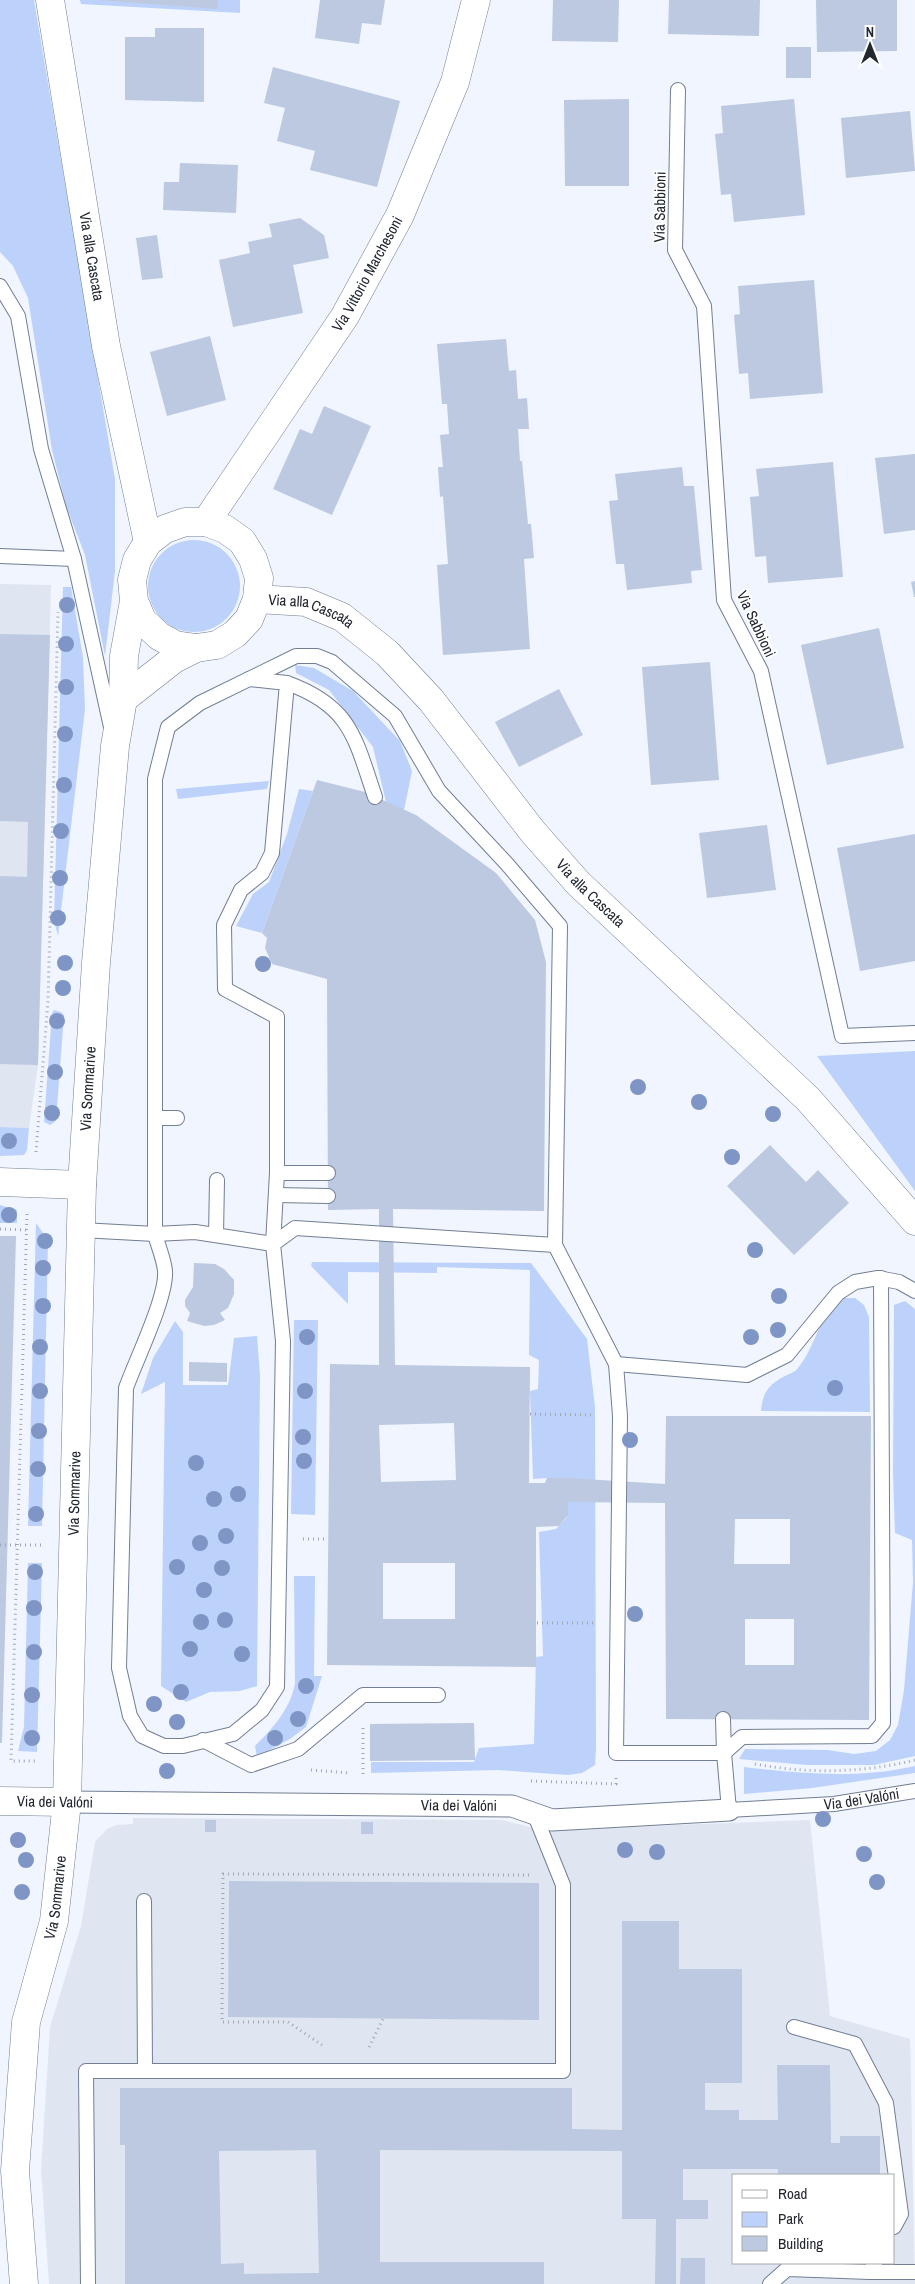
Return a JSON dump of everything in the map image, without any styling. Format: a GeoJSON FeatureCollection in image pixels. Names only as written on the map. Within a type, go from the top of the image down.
{"type":"FeatureCollection","features":[{"type":"Feature","properties":{"kind":"street","name":"Via alla Cascata"},"geometry":{"type":"LineString","coordinates":[[50,0],[106,346],[148,542]]}},
{"type":"Feature","properties":{"kind":"street","name":"Via Vittorio Marchesoni"},"geometry":{"type":"LineString","coordinates":[[206,522],[345,316],[400,215],[455,82],[476,0]]}},
{"type":"Feature","properties":{"kind":"street"},"geometry":{"type":"LineString","coordinates":[[123,699],[174,659],[196,648],[217,644],[235,634],[249,619],[257,599],[258,578],[250,553],[242,541],[225,528],[206,522],[185,522],[165,529],[148,542],[137,560],[132,580],[134,601],[142,620],[157,635],[175,644],[196,648]]}},
{"type":"Feature","properties":{"kind":"street","name":"Via alla Cascata"},"geometry":{"type":"LineString","coordinates":[[257,599],[306,602],[342,617],[387,653],[431,700],[533,832],[578,883],[808,1099],[915,1221]]}},
{"type":"Feature","properties":{"kind":"street","name":"Via Sommarive"},"geometry":{"type":"LineString","coordinates":[[24,2284],[15,2171],[26,2022],[54,1920],[67,1802],[82,1185],[96,962],[115,746],[123,699],[124,656],[134,601]]}},
{"type":"Feature","properties":{"kind":"street"},"geometry":{"type":"LineString","coordinates":[[0,1182],[82,1185]]}},
{"type":"Feature","properties":{"kind":"street","name":"Via dei Valóni"},"geometry":{"type":"LineString","coordinates":[[0,1801],[512,1806],[552,1820],[729,1810]]}},
{"type":"Feature","properties":{"kind":"lane","name":"Via Sabbioni"},"geometry":{"type":"LineString","coordinates":[[678,90],[675,250],[704,306],[724,600],[761,670],[842,1036],[915,1033]]}},
{"type":"Feature","properties":{"kind":"lane"},"geometry":{"type":"LineString","coordinates":[[0,286],[18,316],[41,449],[74,559],[115,746]]}},
{"type":"Feature","properties":{"kind":"lane"},"geometry":{"type":"LineString","coordinates":[[0,556],[74,559]]}},
{"type":"Feature","properties":{"kind":"lane"},"geometry":{"type":"LineString","coordinates":[[287,683],[272,854],[262,873],[241,890],[224,925],[225,989],[277,1017],[277,1194],[273,1244],[283,1340],[277,1687],[262,1710],[233,1734],[183,1746],[164,1746],[142,1736],[130,1716],[119,1668],[126,1388],[164,1292],[165,1271],[155,1234],[155,779],[168,726],[200,703],[296,656],[317,656],[332,662],[395,716],[438,791],[507,864],[560,926],[555,1245],[616,1364],[620,1416],[616,1753],[724,1753],[742,1737],[872,1736],[883,1723],[881,1278]]}},
{"type":"Feature","properties":{"kind":"lane"},"geometry":{"type":"LineString","coordinates":[[249,679],[287,683],[303,688],[332,706],[354,734],[375,797]]}},
{"type":"Feature","properties":{"kind":"lane"},"geometry":{"type":"LineString","coordinates":[[155,1118],[177,1118]]}},
{"type":"Feature","properties":{"kind":"lane"},"geometry":{"type":"LineString","coordinates":[[277,1173],[328,1173]]}},
{"type":"Feature","properties":{"kind":"lane"},"geometry":{"type":"LineString","coordinates":[[216,1235],[217,1180]]}},
{"type":"Feature","properties":{"kind":"lane"},"geometry":{"type":"LineString","coordinates":[[277,1194],[328,1196]]}},
{"type":"Feature","properties":{"kind":"lane"},"geometry":{"type":"LineString","coordinates":[[81,1230],[155,1234],[195,1232],[273,1244],[295,1228],[555,1245]]}},
{"type":"Feature","properties":{"kind":"lane"},"geometry":{"type":"LineString","coordinates":[[616,1364],[747,1375],[787,1355],[838,1293],[855,1282],[881,1278],[899,1282],[915,1290]]}},
{"type":"Feature","properties":{"kind":"lane"},"geometry":{"type":"LineString","coordinates":[[203,1740],[250,1765],[298,1748],[363,1695],[438,1696]]}},
{"type":"Feature","properties":{"kind":"lane"},"geometry":{"type":"LineString","coordinates":[[723,1718],[729,1810]]}},
{"type":"Feature","properties":{"kind":"lane","name":"Via dei Valóni"},"geometry":{"type":"LineString","coordinates":[[729,1810],[834,1804],[915,1791]]}},
{"type":"Feature","properties":{"kind":"lane"},"geometry":{"type":"LineString","coordinates":[[88,2284],[86,2071],[563,2071],[563,1885],[534,1813]]}},
{"type":"Feature","properties":{"kind":"lane"},"geometry":{"type":"LineString","coordinates":[[144,1901],[145,2071]]}},
{"type":"Feature","properties":{"kind":"lane"},"geometry":{"type":"LineString","coordinates":[[794,2027],[855,2044],[886,2104],[901,2214],[895,2225]]}},
{"type":"Feature","properties":{"kind":"lane"},"geometry":{"type":"LineString","coordinates":[[770,2284],[787,2269],[872,2267],[915,2272]]}},
{"type":"Feature","properties":{"kind":"path"},"geometry":{"type":"LineString","coordinates":[[36,1157],[48,1001],[58,605]]}},
{"type":"Feature","properties":{"kind":"path"},"geometry":{"type":"LineString","coordinates":[[28,1208],[11,1761],[43,1761]]}},
{"type":"Feature","properties":{"kind":"path"},"geometry":{"type":"LineString","coordinates":[[0,1229],[27,1230]]}},
{"type":"Feature","properties":{"kind":"path"},"geometry":{"type":"LineString","coordinates":[[530,1414],[594,1415]]}},
{"type":"Feature","properties":{"kind":"path"},"geometry":{"type":"LineString","coordinates":[[0,1545],[40,1545]]}},
{"type":"Feature","properties":{"kind":"path"},"geometry":{"type":"LineString","coordinates":[[537,1623],[601,1623]]}},
{"type":"Feature","properties":{"kind":"path"},"geometry":{"type":"LineString","coordinates":[[363,1695],[363,1774],[372,1775]]}},
{"type":"Feature","properties":{"kind":"path"},"geometry":{"type":"LineString","coordinates":[[528,1780],[616,1784],[616,1753]]}},
{"type":"Feature","properties":{"kind":"path"},"geometry":{"type":"LineString","coordinates":[[724,1753],[756,1764],[810,1771],[883,1768],[915,1760]]}},
{"type":"Feature","properties":{"kind":"path"},"geometry":{"type":"LineString","coordinates":[[330,2071],[330,2049],[288,2022],[222,2022],[223,1874],[560,1876]]}},
{"type":"Feature","properties":{"kind":"shaded area"},"geometry":{"type":"Polygon","coordinates":[[[0,584],[51,585],[38,1065],[29,1128],[0,1127],[0,584]]]}},
{"type":"Feature","properties":{"kind":"shaded area"},"geometry":{"type":"Polygon","coordinates":[[[133,1818],[502,1820],[541,1830],[810,1820],[830,2016],[910,2039],[915,2284],[49,2284],[41,2169],[50,2027],[81,1926],[95,1842],[107,1829],[116,1825],[133,1824],[133,1818]]]}},
{"type":"Feature","properties":{"kind":"green space"},"geometry":{"type":"Polygon","coordinates":[[[0,0],[34,0],[115,479],[115,571],[105,656],[85,555],[66,506],[52,450],[28,298],[13,266],[0,252],[0,0]]]}},
{"type":"Feature","properties":{"kind":"green space"},"geometry":{"type":"Polygon","coordinates":[[[80,0],[240,0],[240,13],[81,4],[80,0]]]}},
{"type":"Feature","properties":{"kind":"green space"},"geometry":{"type":"Polygon","coordinates":[[[194,540],[212,543],[227,553],[237,568],[240,586],[237,604],[227,619],[212,629],[194,632],[176,629],[161,619],[151,604],[148,586],[151,568],[161,553],[176,543],[194,540]]]}},
{"type":"Feature","properties":{"kind":"green space"},"geometry":{"type":"Polygon","coordinates":[[[63,587],[71,587],[83,657],[85,709],[58,936],[54,920],[63,587]]]}},
{"type":"Feature","properties":{"kind":"green space"},"geometry":{"type":"Polygon","coordinates":[[[295,665],[314,668],[353,691],[400,741],[412,771],[404,810],[386,802],[373,747],[329,690],[296,673],[295,665]]]}},
{"type":"Feature","properties":{"kind":"green space"},"geometry":{"type":"Polygon","coordinates":[[[269,781],[267,789],[178,799],[176,789],[269,781]]]}},
{"type":"Feature","properties":{"kind":"green space"},"geometry":{"type":"Polygon","coordinates":[[[299,789],[313,791],[262,933],[236,926],[253,894],[269,882],[287,834],[299,789]]]}},
{"type":"Feature","properties":{"kind":"green space"},"geometry":{"type":"Polygon","coordinates":[[[54,1010],[64,1015],[56,1121],[50,1125],[44,1122],[52,1013],[54,1010]]]}},
{"type":"Feature","properties":{"kind":"green space"},"geometry":{"type":"Polygon","coordinates":[[[915,1051],[915,1191],[817,1056],[915,1051]]]}},
{"type":"Feature","properties":{"kind":"green space"},"geometry":{"type":"Polygon","coordinates":[[[0,1127],[29,1128],[27,1150],[24,1155],[0,1156],[0,1127]]]}},
{"type":"Feature","properties":{"kind":"green space"},"geometry":{"type":"Polygon","coordinates":[[[0,1205],[17,1210],[17,1223],[0,1223],[0,1205]]]}},
{"type":"Feature","properties":{"kind":"green space"},"geometry":{"type":"Polygon","coordinates":[[[36,1223],[48,1240],[42,1526],[28,1526],[36,1223]]]}},
{"type":"Feature","properties":{"kind":"green space"},"geometry":{"type":"Polygon","coordinates":[[[312,1262],[531,1263],[587,1339],[595,1407],[596,1749],[595,1765],[582,1773],[568,1775],[498,1770],[371,1773],[371,1762],[474,1762],[479,1748],[534,1744],[536,1657],[543,1656],[539,1532],[556,1529],[567,1517],[547,1478],[533,1479],[530,1391],[538,1389],[539,1360],[529,1355],[530,1270],[437,1267],[437,1273],[348,1272],[348,1304],[311,1266],[312,1262]]]}},
{"type":"Feature","properties":{"kind":"green space"},"geometry":{"type":"Polygon","coordinates":[[[843,1298],[855,1298],[864,1305],[869,1317],[870,1412],[761,1411],[767,1390],[774,1383],[798,1368],[828,1313],[843,1298]]]}},
{"type":"Feature","properties":{"kind":"green space"},"geometry":{"type":"Polygon","coordinates":[[[905,1301],[915,1309],[915,1756],[874,1765],[807,1765],[739,1759],[745,1749],[828,1750],[854,1754],[876,1751],[890,1740],[898,1725],[904,1690],[913,1582],[912,1540],[895,1533],[893,1474],[894,1305],[905,1301]]]}},
{"type":"Feature","properties":{"kind":"green space"},"geometry":{"type":"Polygon","coordinates":[[[294,1320],[318,1320],[315,1515],[291,1514],[294,1320]]]}},
{"type":"Feature","properties":{"kind":"green space"},"geometry":{"type":"Polygon","coordinates":[[[175,1321],[183,1332],[183,1385],[228,1385],[234,1338],[257,1336],[260,1375],[257,1686],[240,1691],[210,1692],[186,1702],[161,1686],[165,1382],[141,1394],[153,1358],[175,1321]]]}},
{"type":"Feature","properties":{"kind":"green space"},"geometry":{"type":"Polygon","coordinates":[[[28,1563],[42,1563],[37,1752],[18,1751],[24,1727],[28,1563]]]}},
{"type":"Feature","properties":{"kind":"green space"},"geometry":{"type":"Polygon","coordinates":[[[294,1576],[315,1576],[314,1676],[322,1676],[306,1727],[290,1739],[257,1757],[255,1746],[285,1710],[295,1684],[294,1576]]]}},
{"type":"Feature","properties":{"kind":"green space"},"geometry":{"type":"Polygon","coordinates":[[[915,1766],[915,1773],[812,1788],[744,1794],[744,1767],[787,1772],[851,1774],[872,1773],[915,1766]]]}},
{"type":"Feature","properties":{"kind":"building"},"geometry":{"type":"Polygon","coordinates":[[[98,0],[218,0],[217,9],[98,0]]]}},
{"type":"Feature","properties":{"kind":"building"},"geometry":{"type":"Polygon","coordinates":[[[320,0],[385,0],[381,25],[362,23],[359,44],[315,38],[320,0]]]}},
{"type":"Feature","properties":{"kind":"building"},"geometry":{"type":"Polygon","coordinates":[[[553,0],[619,0],[618,42],[552,41],[553,0]]]}},
{"type":"Feature","properties":{"kind":"building"},"geometry":{"type":"Polygon","coordinates":[[[669,0],[760,0],[759,36],[668,34],[669,0]]]}},
{"type":"Feature","properties":{"kind":"building"},"geometry":{"type":"Polygon","coordinates":[[[816,0],[897,0],[897,51],[817,52],[816,0]]]}},
{"type":"Feature","properties":{"kind":"building"},"geometry":{"type":"Polygon","coordinates":[[[155,28],[204,28],[204,102],[125,100],[125,37],[155,37],[155,28]]]}},
{"type":"Feature","properties":{"kind":"building"},"geometry":{"type":"Polygon","coordinates":[[[786,47],[811,47],[811,78],[786,78],[786,47]]]}},
{"type":"Feature","properties":{"kind":"building"},"geometry":{"type":"Polygon","coordinates":[[[273,67],[400,101],[377,187],[310,170],[315,151],[277,141],[285,108],[264,103],[273,67]]]}},
{"type":"Feature","properties":{"kind":"building"},"geometry":{"type":"Polygon","coordinates":[[[629,99],[629,186],[565,186],[564,100],[629,99]]]}},
{"type":"Feature","properties":{"kind":"building"},"geometry":{"type":"Polygon","coordinates":[[[794,99],[805,215],[734,222],[731,194],[721,195],[715,134],[723,133],[721,106],[794,99]]]}},
{"type":"Feature","properties":{"kind":"building"},"geometry":{"type":"Polygon","coordinates":[[[910,111],[915,171],[846,178],[841,118],[910,111]]]}},
{"type":"Feature","properties":{"kind":"building"},"geometry":{"type":"Polygon","coordinates":[[[180,163],[238,165],[236,213],[163,210],[164,182],[179,182],[180,163]]]}},
{"type":"Feature","properties":{"kind":"building"},"geometry":{"type":"Polygon","coordinates":[[[300,218],[324,235],[329,258],[293,265],[303,313],[233,327],[219,260],[250,253],[248,242],[272,237],[269,224],[300,218]]]}},
{"type":"Feature","properties":{"kind":"building"},"geometry":{"type":"Polygon","coordinates":[[[157,235],[163,278],[142,280],[136,238],[157,235]]]}},
{"type":"Feature","properties":{"kind":"building"},"geometry":{"type":"Polygon","coordinates":[[[814,280],[823,393],[750,399],[748,373],[739,374],[734,315],[740,314],[738,286],[814,280]]]}},
{"type":"Feature","properties":{"kind":"building"},"geometry":{"type":"Polygon","coordinates":[[[210,336],[226,400],[167,416],[150,352],[210,336]]]}},
{"type":"Feature","properties":{"kind":"building"},"geometry":{"type":"Polygon","coordinates":[[[506,339],[509,371],[516,370],[518,399],[527,398],[529,429],[518,429],[520,461],[522,461],[528,524],[531,524],[534,558],[524,559],[530,649],[443,655],[437,565],[448,564],[443,496],[440,497],[438,467],[443,467],[440,435],[449,434],[447,404],[442,404],[437,344],[506,339]]]}},
{"type":"Feature","properties":{"kind":"building"},"geometry":{"type":"Polygon","coordinates":[[[324,406],[371,426],[332,515],[273,489],[300,429],[312,434],[324,406]]]}},
{"type":"Feature","properties":{"kind":"building"},"geometry":{"type":"Polygon","coordinates":[[[915,454],[915,530],[884,534],[875,458],[915,454]]]}},
{"type":"Feature","properties":{"kind":"building"},"geometry":{"type":"Polygon","coordinates":[[[833,462],[843,577],[768,583],[766,556],[755,557],[750,497],[759,496],[756,469],[833,462]]]}},
{"type":"Feature","properties":{"kind":"building"},"geometry":{"type":"Polygon","coordinates":[[[682,467],[684,486],[694,486],[702,570],[691,571],[692,583],[627,590],[624,564],[616,564],[609,501],[618,500],[615,474],[682,467]]]}},
{"type":"Feature","properties":{"kind":"building"},"geometry":{"type":"Polygon","coordinates":[[[915,581],[915,597],[914,597],[911,582],[915,581]]]}},
{"type":"Feature","properties":{"kind":"building"},"geometry":{"type":"Polygon","coordinates":[[[879,628],[904,748],[827,765],[801,645],[879,628]]]}},
{"type":"Feature","properties":{"kind":"building"},"geometry":{"type":"Polygon","coordinates":[[[0,634],[50,635],[38,1065],[0,1064],[0,876],[27,877],[28,822],[0,821],[0,634]]]}},
{"type":"Feature","properties":{"kind":"building"},"geometry":{"type":"Polygon","coordinates":[[[710,662],[719,780],[651,785],[642,667],[710,662]]]}},
{"type":"Feature","properties":{"kind":"building"},"geometry":{"type":"Polygon","coordinates":[[[559,689],[583,735],[519,767],[495,722],[559,689]]]}},
{"type":"Feature","properties":{"kind":"building"},"geometry":{"type":"Polygon","coordinates":[[[317,780],[365,792],[416,815],[496,873],[535,920],[546,962],[544,1211],[393,1209],[395,1365],[530,1367],[529,1483],[545,1483],[547,1478],[568,1478],[665,1484],[666,1416],[871,1416],[869,1720],[666,1719],[665,1503],[568,1502],[568,1515],[559,1526],[536,1527],[536,1667],[327,1665],[330,1364],[379,1365],[379,1209],[328,1210],[327,979],[272,964],[265,948],[267,938],[262,933],[317,780]],[[454,1423],[379,1425],[381,1482],[456,1480],[454,1423]],[[735,1519],[734,1564],[790,1564],[790,1519],[735,1519]],[[383,1563],[383,1619],[455,1619],[455,1563],[383,1563]],[[745,1619],[745,1665],[794,1665],[794,1619],[745,1619]]]}},
{"type":"Feature","properties":{"kind":"building"},"geometry":{"type":"Polygon","coordinates":[[[767,825],[776,890],[707,898],[699,833],[767,825]]]}},
{"type":"Feature","properties":{"kind":"building"},"geometry":{"type":"Polygon","coordinates":[[[915,834],[915,961],[860,971],[837,848],[915,834]]]}},
{"type":"Feature","properties":{"kind":"building"},"geometry":{"type":"Polygon","coordinates":[[[770,1145],[806,1182],[818,1170],[849,1203],[794,1255],[727,1186],[770,1145]]]}},
{"type":"Feature","properties":{"kind":"building"},"geometry":{"type":"Polygon","coordinates":[[[0,1236],[16,1236],[2,1743],[0,1743],[0,1236]]]}},
{"type":"Feature","properties":{"kind":"building"},"geometry":{"type":"Polygon","coordinates":[[[194,1263],[215,1264],[224,1269],[234,1280],[234,1294],[228,1308],[220,1313],[225,1320],[214,1325],[204,1326],[187,1321],[190,1313],[185,1306],[185,1300],[193,1287],[194,1263]]]}},
{"type":"Feature","properties":{"kind":"building"},"geometry":{"type":"Polygon","coordinates":[[[189,1362],[227,1363],[227,1382],[189,1381],[189,1362]]]}},
{"type":"Feature","properties":{"kind":"building"},"geometry":{"type":"Polygon","coordinates":[[[474,1723],[475,1760],[370,1761],[370,1724],[474,1723]]]}},
{"type":"Feature","properties":{"kind":"building"},"geometry":{"type":"Polygon","coordinates":[[[205,1820],[216,1820],[216,1832],[205,1832],[205,1820]]]}},
{"type":"Feature","properties":{"kind":"building"},"geometry":{"type":"Polygon","coordinates":[[[361,1822],[373,1822],[373,1834],[361,1834],[361,1822]]]}},
{"type":"Feature","properties":{"kind":"building"},"geometry":{"type":"Polygon","coordinates":[[[229,1881],[539,1883],[539,2020],[228,2017],[229,1881]]]}},
{"type":"Feature","properties":{"kind":"building"},"geometry":{"type":"Polygon","coordinates":[[[622,1921],[679,1921],[679,1969],[742,1969],[742,2083],[705,2083],[705,2110],[739,2110],[739,2120],[778,2120],[777,2065],[830,2065],[831,2143],[840,2143],[840,2136],[880,2136],[880,2174],[778,2174],[778,2169],[683,2169],[683,2200],[708,2200],[708,2219],[676,2219],[676,2284],[655,2284],[656,2219],[622,2219],[622,2151],[380,2150],[380,2262],[544,2262],[544,2284],[125,2284],[125,2145],[120,2145],[120,2088],[572,2088],[572,2129],[622,2130],[622,1921]],[[316,2150],[219,2151],[221,2264],[244,2263],[244,2274],[319,2273],[316,2150]]]}},
{"type":"Feature","properties":{"kind":"building"},"geometry":{"type":"Polygon","coordinates":[[[681,2258],[705,2258],[705,2284],[680,2284],[681,2258]]]}}]}
